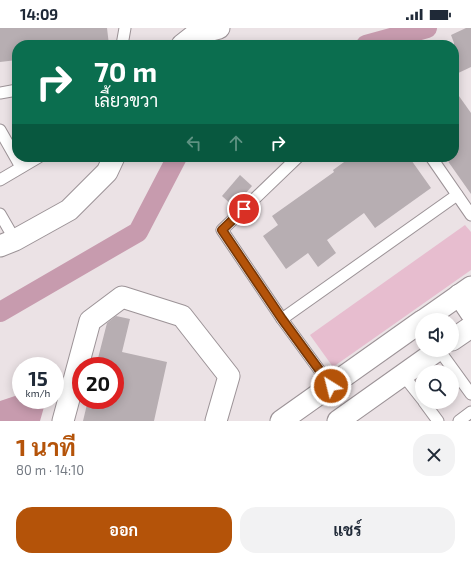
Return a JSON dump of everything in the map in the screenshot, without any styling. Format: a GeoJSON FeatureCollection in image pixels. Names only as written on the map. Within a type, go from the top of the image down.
{"type":"FeatureCollection","features":[{"type":"Feature","properties":{"kind":"street"},"geometry":{"type":"LineString","coordinates":[[188,40],[196,34],[220,28]]}},
{"type":"Feature","properties":{"kind":"street"},"geometry":{"type":"LineString","coordinates":[[7,243],[68,210],[107,172],[112,162]]}},
{"type":"Feature","properties":{"kind":"street"},"geometry":{"type":"LineString","coordinates":[[434,313],[465,291],[471,313]]}},
{"type":"Feature","properties":{"kind":"street"},"geometry":{"type":"LineString","coordinates":[[63,421],[90,321],[122,297],[182,316],[229,376],[216,421]]}},
{"type":"Feature","properties":{"kind":"street"},"geometry":{"type":"LineString","coordinates":[[282,421],[415,327]]}},
{"type":"Feature","properties":{"kind":"street"},"geometry":{"type":"LineString","coordinates":[[459,335],[471,327]]}},
{"type":"Feature","properties":{"kind":"street"},"geometry":{"type":"LineString","coordinates":[[338,421],[429,357]]}},
{"type":"Feature","properties":{"kind":"street"},"geometry":{"type":"LineString","coordinates":[[335,382],[359,406]]}},
{"type":"Feature","properties":{"kind":"lane"},"geometry":{"type":"LineString","coordinates":[[123,40],[125,28]]}},
{"type":"Feature","properties":{"kind":"lane"},"geometry":{"type":"LineString","coordinates":[[0,93],[12,91]]}},
{"type":"Feature","properties":{"kind":"lane"},"geometry":{"type":"LineString","coordinates":[[0,130],[12,151]]}},
{"type":"Feature","properties":{"kind":"lane"},"geometry":{"type":"LineString","coordinates":[[18,162],[21,167]]}},
{"type":"Feature","properties":{"kind":"lane"},"geometry":{"type":"LineString","coordinates":[[0,180],[30,162]]}},
{"type":"Feature","properties":{"kind":"lane"},"geometry":{"type":"LineString","coordinates":[[293,162],[222,230],[282,319],[335,382]]}},
{"type":"Feature","properties":{"kind":"lane"},"geometry":{"type":"LineString","coordinates":[[435,162],[471,215]]}},
{"type":"Feature","properties":{"kind":"lane"},"geometry":{"type":"LineString","coordinates":[[282,319],[457,194]]}},
{"type":"Feature","properties":{"kind":"lane"},"geometry":{"type":"LineString","coordinates":[[0,214],[7,243]]}},
{"type":"Feature","properties":{"kind":"lane"},"geometry":{"type":"LineString","coordinates":[[444,357],[471,394]]}},
{"type":"Feature","properties":{"kind":"lane"},"geometry":{"type":"LineString","coordinates":[[403,375],[415,390]]}},
{"type":"Feature","properties":{"kind":"lane"},"geometry":{"type":"LineString","coordinates":[[429,409],[438,421]]}},
{"type":"Feature","properties":{"kind":"lane"},"geometry":{"type":"LineString","coordinates":[[459,421],[471,412]]}},
{"type":"Feature","properties":{"kind":"shaded area"},"geometry":{"type":"Polygon","coordinates":[[[465,225],[471,232],[471,270],[333,367],[310,335],[465,225]]]}},
{"type":"Feature","properties":{"kind":"shaded area"},"geometry":{"type":"Polygon","coordinates":[[[12,397],[12,409],[43,409],[40,421],[0,421],[0,401],[12,397]]]}},
{"type":"Feature","properties":{"kind":"building"},"geometry":{"type":"Polygon","coordinates":[[[0,28],[107,28],[108,40],[12,40],[12,61],[0,62],[0,28]]]}},
{"type":"Feature","properties":{"kind":"building"},"geometry":{"type":"Polygon","coordinates":[[[466,28],[471,28],[471,67],[459,73],[459,40],[453,40],[451,35],[466,28]]]}},
{"type":"Feature","properties":{"kind":"building"},"geometry":{"type":"Polygon","coordinates":[[[459,96],[471,113],[471,194],[449,162],[459,162],[459,96]]]}},
{"type":"Feature","properties":{"kind":"building"},"geometry":{"type":"Polygon","coordinates":[[[344,162],[413,162],[431,188],[375,228],[364,213],[327,240],[336,253],[318,267],[308,253],[286,269],[263,236],[278,225],[272,216],[334,172],[333,170],[344,162]]]}},
{"type":"Feature","properties":{"kind":"building"},"geometry":{"type":"Polygon","coordinates":[[[240,175],[252,186],[234,207],[222,196],[240,175]]]}},
{"type":"Feature","properties":{"kind":"building"},"geometry":{"type":"Polygon","coordinates":[[[116,316],[130,319],[122,352],[167,362],[154,421],[83,421],[86,409],[124,409],[124,357],[98,357],[107,323],[116,316]]]}},
{"type":"Feature","properties":{"kind":"waterway"},"geometry":{"type":"LineString","coordinates":[[384,40],[427,28]]}},
{"type":"Feature","properties":{"kind":"waterway"},"geometry":{"type":"LineString","coordinates":[[0,312],[138,232],[174,162]]}},
{"type":"Feature","properties":{"kind":"route"},"geometry":{"type":"LineString","coordinates":[[244,209],[222,230],[282,319],[331,386]]}}]}
